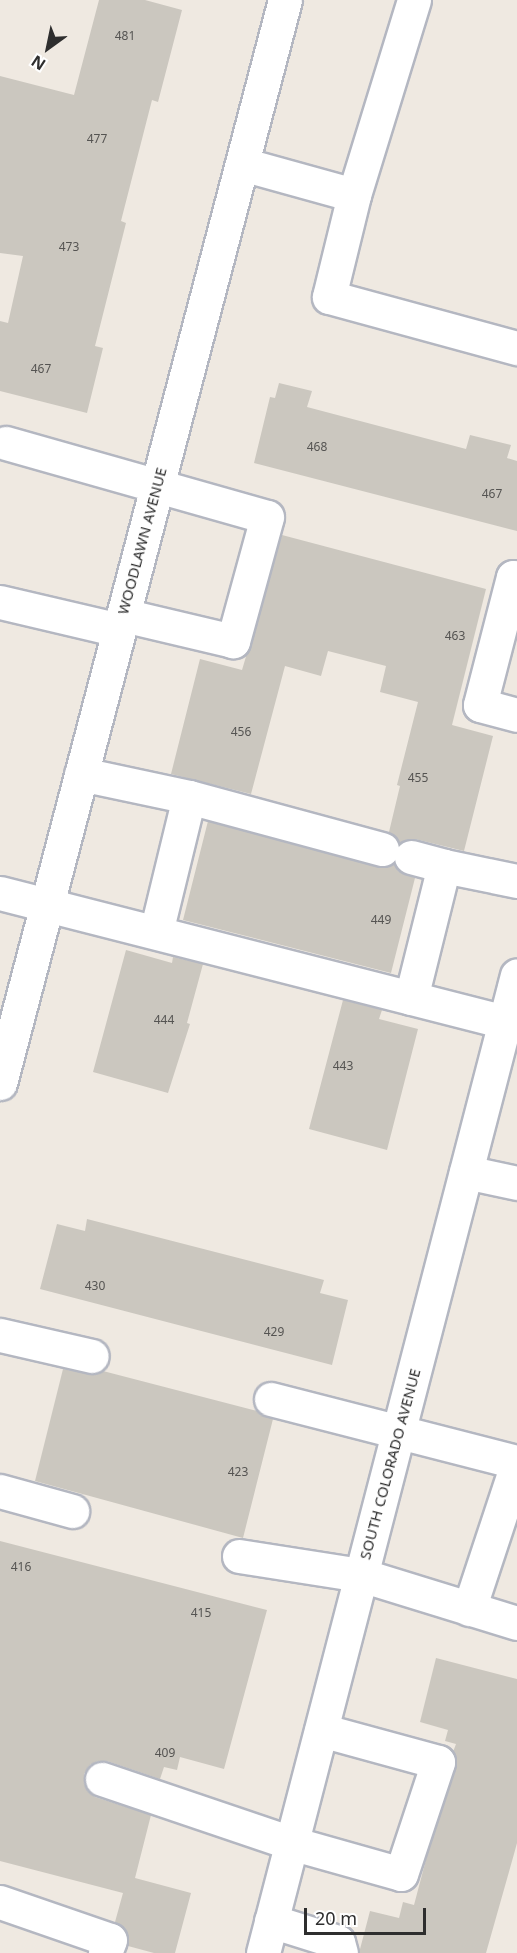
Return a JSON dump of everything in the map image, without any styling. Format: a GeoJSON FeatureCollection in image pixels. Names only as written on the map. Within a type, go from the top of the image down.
{"type":"FeatureCollection","features":[{"type":"Feature","properties":{"kind":"street","name":"WOODLAWN AVENUE"},"geometry":{"type":"LineString","coordinates":[[0,1083],[5,1040],[46,904],[81,774],[285,0]]}},
{"type":"Feature","properties":{"kind":"street"},"geometry":{"type":"LineString","coordinates":[[414,0],[354,195],[329,297],[517,348]]}},
{"type":"Feature","properties":{"kind":"street"},"geometry":{"type":"LineString","coordinates":[[242,164],[354,195]]}},
{"type":"Feature","properties":{"kind":"street"},"geometry":{"type":"LineString","coordinates":[[0,602],[233,641],[267,517],[6,443]]}},
{"type":"Feature","properties":{"kind":"street"},"geometry":{"type":"LineString","coordinates":[[517,578],[513,577],[480,705],[517,715]]}},
{"type":"Feature","properties":{"kind":"street"},"geometry":{"type":"LineString","coordinates":[[81,774],[189,797],[444,866],[517,880]]}},
{"type":"Feature","properties":{"kind":"street"},"geometry":{"type":"LineString","coordinates":[[156,932],[189,797]]}},
{"type":"Feature","properties":{"kind":"street"},"geometry":{"type":"LineString","coordinates":[[411,998],[444,866]]}},
{"type":"Feature","properties":{"kind":"street"},"geometry":{"type":"LineString","coordinates":[[0,892],[511,1024]]}},
{"type":"Feature","properties":{"kind":"street","name":"SOUTH COLORADO AVENUE"},"geometry":{"type":"LineString","coordinates":[[263,1953],[466,1172],[511,1024],[517,975]]}},
{"type":"Feature","properties":{"kind":"street"},"geometry":{"type":"LineString","coordinates":[[466,1172],[517,1183]]}},
{"type":"Feature","properties":{"kind":"street"},"geometry":{"type":"LineString","coordinates":[[0,1335],[92,1356]]}},
{"type":"Feature","properties":{"kind":"street"},"geometry":{"type":"LineString","coordinates":[[271,1399],[517,1463],[469,1609]]}},
{"type":"Feature","properties":{"kind":"street"},"geometry":{"type":"LineString","coordinates":[[0,1491],[72,1511]]}},
{"type":"Feature","properties":{"kind":"street"},"geometry":{"type":"LineString","coordinates":[[239,1556],[361,1575],[517,1623]]}},
{"type":"Feature","properties":{"kind":"street"},"geometry":{"type":"LineString","coordinates":[[102,1779],[291,1843],[401,1874],[438,1762],[321,1730]]}},
{"type":"Feature","properties":{"kind":"street"},"geometry":{"type":"LineString","coordinates":[[0,1902],[110,1940],[105,1953]]}},
{"type":"Feature","properties":{"kind":"street"},"geometry":{"type":"LineString","coordinates":[[271,1921],[338,1942],[341,1953]]}},
{"type":"Feature","properties":{"kind":"building"},"geometry":{"type":"Polygon","coordinates":[[[99,0],[145,0],[182,10],[158,102],[152,100],[121,221],[126,223],[95,346],[103,348],[87,413],[0,391],[0,321],[8,323],[23,256],[0,253],[0,76],[74,95],[99,0]]]}},
{"type":"Feature","properties":{"kind":"building"},"geometry":{"type":"Polygon","coordinates":[[[279,383],[312,391],[307,407],[466,449],[470,435],[511,445],[507,458],[517,461],[517,531],[254,463],[270,397],[275,398],[279,383]]]}},
{"type":"Feature","properties":{"kind":"building"},"geometry":{"type":"Polygon","coordinates":[[[282,535],[486,589],[452,725],[493,736],[464,851],[415,839],[399,843],[389,832],[400,786],[397,785],[418,702],[380,692],[386,666],[328,651],[321,676],[285,666],[251,794],[171,774],[200,659],[242,670],[282,535]]]}},
{"type":"Feature","properties":{"kind":"building"},"geometry":{"type":"Polygon","coordinates":[[[208,821],[377,867],[386,867],[394,863],[398,871],[415,878],[391,973],[183,920],[208,821]]]}},
{"type":"Feature","properties":{"kind":"building"},"geometry":{"type":"Polygon","coordinates":[[[126,950],[172,963],[173,957],[203,964],[187,1023],[190,1024],[168,1093],[93,1072],[126,950]]]}},
{"type":"Feature","properties":{"kind":"building"},"geometry":{"type":"Polygon","coordinates":[[[343,1000],[382,1010],[379,1019],[418,1029],[387,1150],[309,1129],[343,1000]]]}},
{"type":"Feature","properties":{"kind":"building"},"geometry":{"type":"Polygon","coordinates":[[[87,1219],[324,1280],[320,1293],[348,1300],[332,1365],[40,1289],[57,1224],[85,1231],[87,1219]]]}},
{"type":"Feature","properties":{"kind":"building"},"geometry":{"type":"Polygon","coordinates":[[[63,1369],[88,1374],[103,1371],[257,1411],[273,1419],[243,1538],[35,1481],[63,1369]]]}},
{"type":"Feature","properties":{"kind":"building"},"geometry":{"type":"Polygon","coordinates":[[[0,1541],[267,1610],[224,1769],[180,1757],[177,1770],[164,1767],[160,1779],[107,1761],[98,1761],[90,1765],[84,1774],[84,1783],[95,1797],[151,1815],[135,1878],[191,1893],[175,1953],[154,1953],[128,1946],[125,1928],[115,1922],[123,1893],[0,1861],[0,1541]]]}},
{"type":"Feature","properties":{"kind":"building"},"geometry":{"type":"Polygon","coordinates":[[[436,1658],[517,1679],[517,1843],[486,1953],[359,1953],[370,1911],[399,1918],[403,1902],[414,1905],[428,1852],[456,1768],[453,1752],[456,1744],[445,1741],[448,1730],[420,1722],[436,1658]]]}}]}
